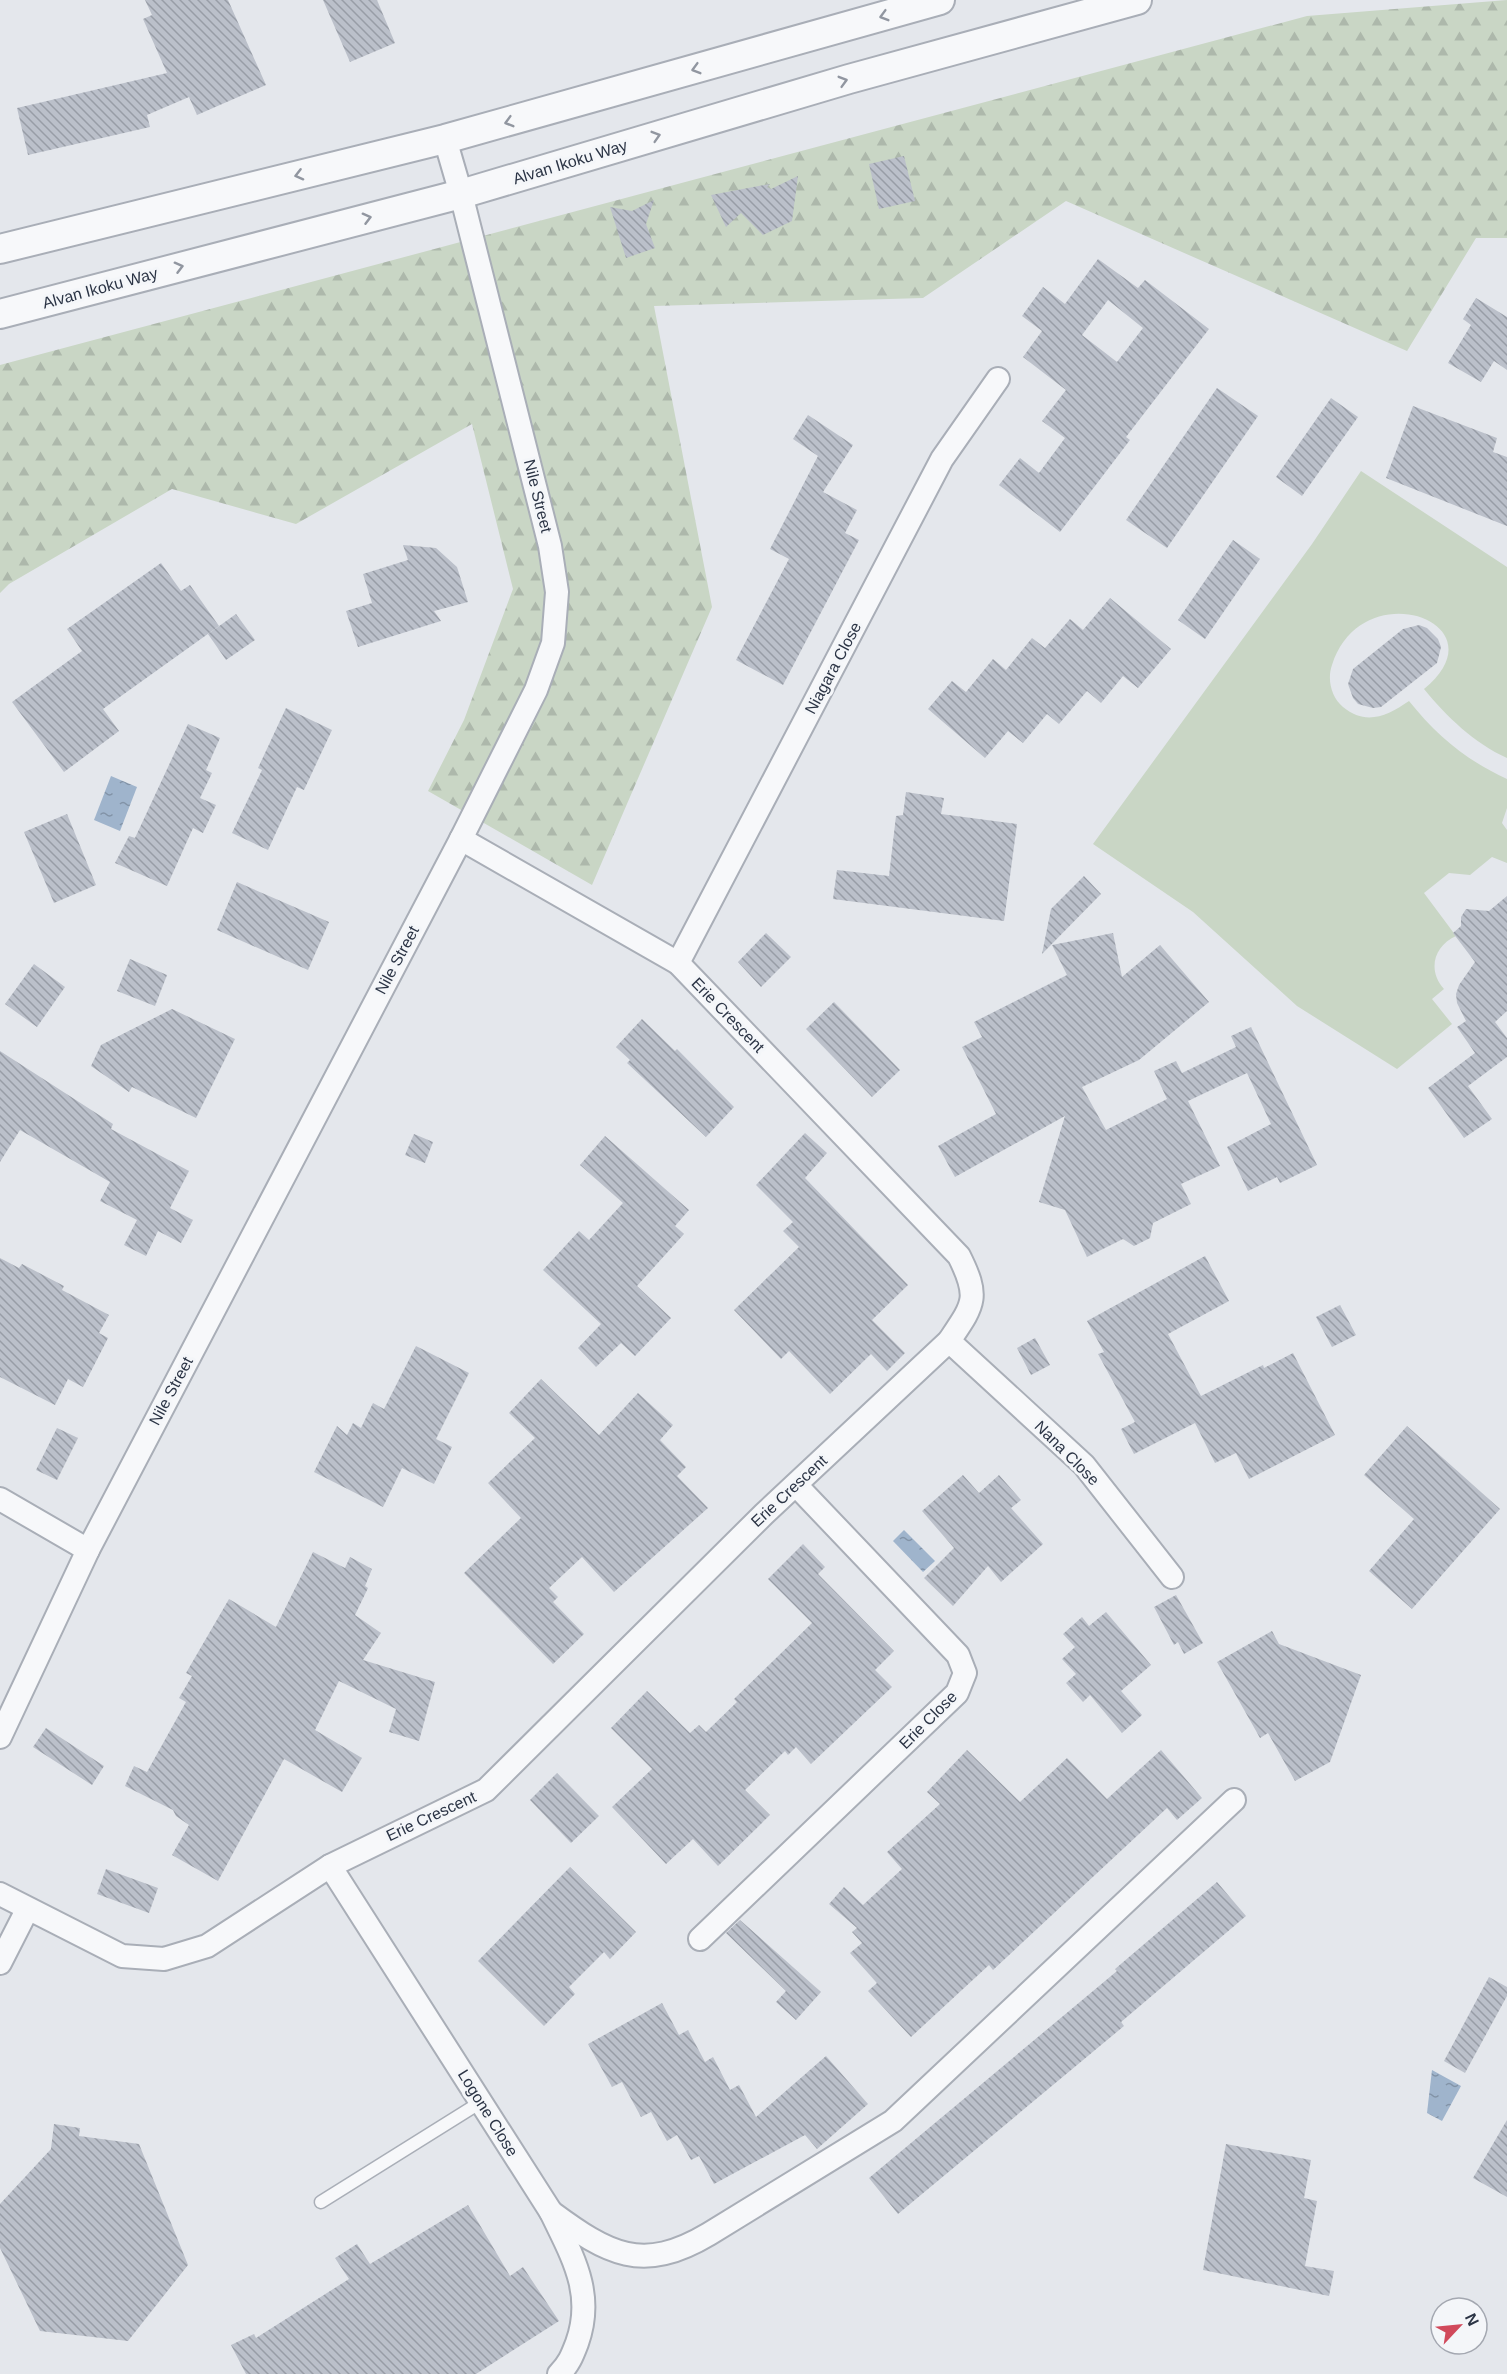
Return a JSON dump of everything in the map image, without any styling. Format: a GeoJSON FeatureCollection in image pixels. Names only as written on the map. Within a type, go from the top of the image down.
{"type":"FeatureCollection","features":[{"type":"Feature","properties":{"kind":"street"},"geometry":{"type":"LineString","coordinates":[[0,249],[445,139],[940,0]]}},
{"type":"Feature","properties":{"kind":"street","name":"Alvan Ikoku Way"},"geometry":{"type":"LineString","coordinates":[[0,314],[461,194],[849,79],[1137,0]]}},
{"type":"Feature","properties":{"kind":"street","name":"Nile Street"},"geometry":{"type":"LineString","coordinates":[[0,1737],[5,1713],[88,1550],[461,839],[536,690],[554,643],[557,592],[550,546],[445,139]]}},
{"type":"Feature","properties":{"kind":"street","name":"Niagara Close"},"geometry":{"type":"LineString","coordinates":[[678,963],[942,459],[998,380]]}},
{"type":"Feature","properties":{"kind":"street","name":"Erie Crescent"},"geometry":{"type":"LineString","coordinates":[[0,1894],[27,1910],[122,1956],[164,1959],[207,1946],[330,1866],[486,1790],[796,1485],[949,1341],[972,1307],[971,1281],[959,1256],[678,963],[461,839]]}},
{"type":"Feature","properties":{"kind":"street","name":"Nana Close"},"geometry":{"type":"LineString","coordinates":[[949,1341],[1084,1466],[1172,1577]]}},
{"type":"Feature","properties":{"kind":"street","name":"Erie Close"},"geometry":{"type":"LineString","coordinates":[[700,1939],[957,1693],[965,1673],[958,1655],[796,1485]]}},
{"type":"Feature","properties":{"kind":"street"},"geometry":{"type":"LineString","coordinates":[[0,1499],[88,1550]]}},
{"type":"Feature","properties":{"kind":"street"},"geometry":{"type":"LineString","coordinates":[[551,2212],[584,2236],[620,2254],[656,2256],[690,2246],[893,2121],[1234,1800]]}},
{"type":"Feature","properties":{"kind":"street","name":"Logone Close"},"geometry":{"type":"LineString","coordinates":[[330,1866],[551,2212],[574,2261],[585,2297],[582,2328],[569,2364],[559,2374]]}},
{"type":"Feature","properties":{"kind":"street"},"geometry":{"type":"LineString","coordinates":[[0,1964],[27,1910]]}},
{"type":"Feature","properties":{"kind":"lane"},"geometry":{"type":"LineString","coordinates":[[321,2202],[481,2102]]}},
{"type":"Feature","properties":{"kind":"green space"},"geometry":{"type":"Polygon","coordinates":[[[1507,0],[1507,238],[1476,238],[1407,351],[1066,201],[923,298],[654,306],[712,607],[592,885],[428,791],[464,720],[513,589],[472,424],[296,524],[172,489],[9,584],[0,593],[0,365],[1307,16],[1507,0]]]}},
{"type":"Feature","properties":{"kind":"green space"},"geometry":{"type":"Polygon","coordinates":[[[1361,471],[1507,567],[1507,758],[1483,745],[1462,728],[1424,689],[1445,665],[1448,644],[1438,628],[1420,617],[1396,614],[1370,620],[1348,636],[1332,665],[1330,682],[1333,693],[1339,703],[1352,713],[1376,717],[1393,711],[1409,701],[1453,746],[1478,764],[1507,779],[1507,808],[1502,823],[1507,830],[1507,863],[1492,857],[1470,875],[1449,873],[1424,893],[1456,936],[1442,946],[1435,959],[1436,974],[1444,989],[1432,999],[1452,1024],[1397,1069],[1297,1006],[1193,912],[1093,844],[1312,544],[1361,471]]]}},
{"type":"Feature","properties":{"kind":"water"},"geometry":{"type":"Polygon","coordinates":[[[111,776],[137,787],[120,831],[94,820],[111,776]]]}},
{"type":"Feature","properties":{"kind":"water"},"geometry":{"type":"Polygon","coordinates":[[[904,1530],[935,1561],[923,1572],[893,1541],[904,1530]]]}},
{"type":"Feature","properties":{"kind":"water"},"geometry":{"type":"Polygon","coordinates":[[[1432,2070],[1461,2086],[1442,2121],[1427,2113],[1432,2070]]]}},
{"type":"Feature","properties":{"kind":"building"},"geometry":{"type":"Polygon","coordinates":[[[145,0],[228,0],[266,85],[197,115],[189,97],[147,115],[150,127],[28,155],[17,108],[167,73],[143,19],[152,15],[145,0]]]}},
{"type":"Feature","properties":{"kind":"building"},"geometry":{"type":"Polygon","coordinates":[[[323,0],[377,0],[395,43],[350,62],[323,0]]]}},
{"type":"Feature","properties":{"kind":"building"},"geometry":{"type":"Polygon","coordinates":[[[904,156],[915,201],[879,209],[869,164],[904,156]]]}},
{"type":"Feature","properties":{"kind":"building"},"geometry":{"type":"Polygon","coordinates":[[[798,176],[792,221],[763,235],[741,213],[726,227],[711,195],[770,184],[767,187],[771,189],[798,176]]]}},
{"type":"Feature","properties":{"kind":"building"},"geometry":{"type":"Polygon","coordinates":[[[654,200],[646,224],[655,248],[626,258],[610,207],[632,211],[654,200]]]}},
{"type":"Feature","properties":{"kind":"building"},"geometry":{"type":"Polygon","coordinates":[[[1098,259],[1138,288],[1145,280],[1209,329],[1126,437],[1130,440],[1060,532],[999,485],[1020,458],[1039,473],[1065,438],[1042,421],[1066,390],[1023,357],[1042,331],[1022,316],[1043,287],[1065,304],[1098,259]],[[1108,300],[1082,335],[1117,362],[1143,328],[1108,300]]]}},
{"type":"Feature","properties":{"kind":"building"},"geometry":{"type":"Polygon","coordinates":[[[1476,298],[1507,317],[1507,370],[1494,361],[1481,382],[1448,363],[1471,325],[1463,319],[1476,298]]]}},
{"type":"Feature","properties":{"kind":"building"},"geometry":{"type":"Polygon","coordinates":[[[1217,388],[1258,416],[1167,548],[1126,520],[1217,388]]]}},
{"type":"Feature","properties":{"kind":"building"},"geometry":{"type":"Polygon","coordinates":[[[1331,398],[1358,417],[1302,496],[1276,477],[1331,398]]]}},
{"type":"Feature","properties":{"kind":"building"},"geometry":{"type":"Polygon","coordinates":[[[1413,406],[1497,438],[1493,452],[1507,457],[1507,526],[1386,478],[1413,406]]]}},
{"type":"Feature","properties":{"kind":"building"},"geometry":{"type":"Polygon","coordinates":[[[808,415],[853,445],[823,492],[857,510],[845,533],[859,540],[783,685],[736,660],[789,559],[770,549],[818,456],[793,439],[808,415]]]}},
{"type":"Feature","properties":{"kind":"building"},"geometry":{"type":"Polygon","coordinates":[[[1233,540],[1260,559],[1205,639],[1178,620],[1233,540]]]}},
{"type":"Feature","properties":{"kind":"building"},"geometry":{"type":"Polygon","coordinates":[[[403,545],[436,548],[457,567],[468,602],[434,611],[441,621],[358,647],[346,611],[372,603],[363,574],[408,560],[403,545]]]}},
{"type":"Feature","properties":{"kind":"building"},"geometry":{"type":"Polygon","coordinates":[[[161,563],[181,591],[190,585],[219,626],[103,709],[119,731],[64,772],[12,702],[82,651],[67,629],[161,563]]]}},
{"type":"Feature","properties":{"kind":"building"},"geometry":{"type":"Polygon","coordinates":[[[1110,598],[1171,649],[1138,688],[1123,676],[1101,703],[1087,691],[1059,724],[1047,714],[1023,743],[1008,731],[985,758],[928,709],[952,681],[966,692],[993,659],[1006,670],[1032,638],[1045,648],[1070,619],[1083,630],[1110,598]]]}},
{"type":"Feature","properties":{"kind":"building"},"geometry":{"type":"Polygon","coordinates":[[[236,614],[255,640],[226,660],[208,634],[236,614]]]}},
{"type":"Feature","properties":{"kind":"building"},"geometry":{"type":"Polygon","coordinates":[[[1419,625],[1427,628],[1438,639],[1441,647],[1437,663],[1381,707],[1373,708],[1358,704],[1348,684],[1353,669],[1403,629],[1419,625]]]}},
{"type":"Feature","properties":{"kind":"building"},"geometry":{"type":"Polygon","coordinates":[[[286,708],[332,730],[304,790],[297,787],[268,850],[232,833],[262,770],[258,768],[286,708]]]}},
{"type":"Feature","properties":{"kind":"building"},"geometry":{"type":"Polygon","coordinates":[[[188,724],[220,738],[206,770],[212,773],[200,798],[216,805],[203,833],[193,828],[167,886],[115,863],[129,836],[135,838],[188,724]]]}},
{"type":"Feature","properties":{"kind":"building"},"geometry":{"type":"Polygon","coordinates":[[[906,792],[944,798],[941,814],[1017,824],[1004,921],[833,899],[837,870],[889,876],[896,816],[903,815],[906,792]]]}},
{"type":"Feature","properties":{"kind":"building"},"geometry":{"type":"Polygon","coordinates":[[[67,814],[96,885],[54,903],[24,832],[67,814]]]}},
{"type":"Feature","properties":{"kind":"building"},"geometry":{"type":"Polygon","coordinates":[[[1084,876],[1101,894],[1042,954],[1051,909],[1084,876]]]}},
{"type":"Feature","properties":{"kind":"building"},"geometry":{"type":"Polygon","coordinates":[[[237,882],[329,922],[308,970],[217,930],[237,882]]]}},
{"type":"Feature","properties":{"kind":"building"},"geometry":{"type":"Polygon","coordinates":[[[1507,896],[1507,1011],[1495,1022],[1507,1038],[1507,1057],[1468,1086],[1492,1119],[1464,1138],[1428,1088],[1475,1053],[1457,1027],[1466,1021],[1457,1003],[1456,994],[1459,985],[1475,962],[1453,933],[1461,926],[1461,917],[1466,909],[1489,911],[1507,896]]]}},
{"type":"Feature","properties":{"kind":"building"},"geometry":{"type":"Polygon","coordinates":[[[766,933],[791,957],[761,987],[738,962],[766,933]]]}},
{"type":"Feature","properties":{"kind":"building"},"geometry":{"type":"Polygon","coordinates":[[[1113,933],[1122,977],[1160,945],[1209,1002],[1139,1060],[1082,1087],[1106,1130],[1167,1099],[1154,1071],[1176,1061],[1182,1073],[1236,1047],[1231,1036],[1251,1027],[1317,1165],[1280,1183],[1277,1177],[1248,1191],[1227,1147],[1271,1124],[1247,1073],[1188,1101],[1220,1166],[1181,1184],[1191,1204],[1153,1223],[1150,1238],[1134,1246],[1123,1239],[1087,1257],[1065,1210],[1039,1202],[1065,1116],[955,1177],[938,1146],[996,1114],[962,1047],[982,1037],[974,1022],[1067,975],[1052,945],[1113,933]]]}},
{"type":"Feature","properties":{"kind":"building"},"geometry":{"type":"Polygon","coordinates":[[[130,959],[167,975],[155,1006],[117,991],[130,959]]]}},
{"type":"Feature","properties":{"kind":"building"},"geometry":{"type":"Polygon","coordinates":[[[34,964],[65,987],[37,1027],[5,1004],[34,964]]]}},
{"type":"Feature","properties":{"kind":"building"},"geometry":{"type":"Polygon","coordinates":[[[834,1002],[900,1070],[872,1097],[806,1029],[834,1002]]]}},
{"type":"Feature","properties":{"kind":"building"},"geometry":{"type":"Polygon","coordinates":[[[172,1009],[235,1039],[196,1118],[132,1087],[129,1092],[91,1066],[101,1045],[172,1009]]]}},
{"type":"Feature","properties":{"kind":"building"},"geometry":{"type":"Polygon","coordinates":[[[642,1019],[675,1051],[677,1049],[734,1107],[706,1137],[627,1063],[630,1060],[616,1047],[642,1019]]]}},
{"type":"Feature","properties":{"kind":"building"},"geometry":{"type":"Polygon","coordinates":[[[0,1051],[113,1124],[111,1129],[189,1171],[170,1208],[193,1220],[181,1243],[158,1231],[146,1256],[124,1245],[137,1220],[100,1201],[110,1182],[20,1130],[0,1162],[0,1051]]]}},
{"type":"Feature","properties":{"kind":"building"},"geometry":{"type":"Polygon","coordinates":[[[805,1133],[827,1153],[805,1178],[908,1285],[872,1320],[905,1353],[887,1371],[871,1354],[830,1394],[789,1351],[781,1359],[734,1310],[799,1247],[783,1231],[793,1222],[756,1185],[805,1133]]]}},
{"type":"Feature","properties":{"kind":"building"},"geometry":{"type":"Polygon","coordinates":[[[414,1134],[433,1142],[425,1163],[405,1155],[414,1134]]]}},
{"type":"Feature","properties":{"kind":"building"},"geometry":{"type":"Polygon","coordinates":[[[605,1136],[689,1210],[675,1226],[684,1234],[637,1286],[671,1318],[635,1356],[621,1343],[596,1367],[578,1348],[601,1324],[543,1270],[579,1231],[589,1240],[623,1203],[580,1165],[605,1136]]]}},
{"type":"Feature","properties":{"kind":"building"},"geometry":{"type":"Polygon","coordinates":[[[1205,1256],[1229,1301],[1168,1334],[1201,1396],[1263,1365],[1264,1368],[1293,1353],[1335,1435],[1249,1479],[1236,1453],[1215,1463],[1195,1423],[1134,1454],[1121,1429],[1135,1422],[1098,1354],[1104,1352],[1087,1321],[1205,1256]]]}},
{"type":"Feature","properties":{"kind":"building"},"geometry":{"type":"Polygon","coordinates":[[[0,1258],[19,1268],[22,1264],[64,1286],[62,1290],[109,1315],[99,1333],[108,1338],[83,1387],[68,1379],[55,1405],[0,1377],[0,1258]]]}},
{"type":"Feature","properties":{"kind":"building"},"geometry":{"type":"Polygon","coordinates":[[[1340,1305],[1356,1335],[1332,1347],[1316,1317],[1340,1305]]]}},
{"type":"Feature","properties":{"kind":"building"},"geometry":{"type":"Polygon","coordinates":[[[1035,1338],[1050,1365],[1031,1375],[1017,1348],[1035,1338]]]}},
{"type":"Feature","properties":{"kind":"building"},"geometry":{"type":"Polygon","coordinates":[[[416,1346],[469,1373],[436,1439],[452,1447],[434,1484],[402,1468],[383,1507],[314,1472],[337,1426],[347,1435],[353,1423],[361,1428],[373,1403],[384,1409],[416,1346]]]}},
{"type":"Feature","properties":{"kind":"building"},"geometry":{"type":"Polygon","coordinates":[[[541,1379],[599,1435],[638,1393],[673,1425],[660,1440],[686,1467],[677,1476],[708,1508],[614,1592],[582,1557],[549,1588],[558,1597],[553,1602],[584,1634],[553,1664],[464,1573],[521,1518],[488,1483],[535,1438],[509,1413],[541,1379]]]}},
{"type":"Feature","properties":{"kind":"building"},"geometry":{"type":"Polygon","coordinates":[[[1407,1426],[1500,1509],[1412,1609],[1369,1571],[1414,1519],[1364,1475],[1407,1426]]]}},
{"type":"Feature","properties":{"kind":"building"},"geometry":{"type":"Polygon","coordinates":[[[57,1428],[78,1438],[57,1480],[36,1470],[57,1428]]]}},
{"type":"Feature","properties":{"kind":"building"},"geometry":{"type":"Polygon","coordinates":[[[963,1475],[979,1493],[999,1475],[1021,1500],[1011,1508],[1043,1544],[1001,1582],[988,1566],[953,1606],[924,1578],[954,1548],[922,1511],[963,1475]]]}},
{"type":"Feature","properties":{"kind":"building"},"geometry":{"type":"Polygon","coordinates":[[[803,1544],[825,1567],[818,1574],[894,1651],[875,1670],[892,1687],[811,1764],[796,1747],[788,1755],[785,1751],[745,1790],[770,1815],[718,1866],[693,1839],[666,1864],[612,1807],[652,1769],[611,1728],[647,1691],[690,1733],[699,1725],[706,1732],[737,1702],[734,1699],[812,1623],[768,1579],[803,1544]]]}},
{"type":"Feature","properties":{"kind":"building"},"geometry":{"type":"Polygon","coordinates":[[[313,1552],[345,1568],[350,1557],[372,1569],[365,1586],[368,1588],[355,1615],[381,1633],[363,1660],[435,1682],[419,1741],[389,1732],[396,1709],[339,1681],[315,1730],[362,1758],[342,1792],[284,1759],[218,1881],[172,1855],[189,1825],[176,1816],[173,1810],[125,1786],[134,1766],[147,1772],[186,1702],[179,1698],[192,1676],[186,1673],[229,1599],[276,1627],[313,1552]]]}},
{"type":"Feature","properties":{"kind":"building"},"geometry":{"type":"Polygon","coordinates":[[[1176,1595],[1203,1643],[1184,1654],[1178,1642],[1174,1645],[1154,1607],[1176,1595]]]}},
{"type":"Feature","properties":{"kind":"building"},"geometry":{"type":"Polygon","coordinates":[[[1106,1612],[1151,1665],[1121,1691],[1142,1715],[1122,1733],[1090,1695],[1083,1702],[1066,1683],[1076,1674],[1062,1659],[1075,1647],[1063,1634],[1082,1617],[1089,1626],[1106,1612]]]}},
{"type":"Feature","properties":{"kind":"building"},"geometry":{"type":"Polygon","coordinates":[[[1272,1631],[1279,1644],[1361,1675],[1330,1762],[1295,1781],[1268,1733],[1260,1738],[1217,1662],[1272,1631]]]}},
{"type":"Feature","properties":{"kind":"building"},"geometry":{"type":"Polygon","coordinates":[[[46,1728],[104,1766],[92,1785],[33,1747],[46,1728]]]}},
{"type":"Feature","properties":{"kind":"building"},"geometry":{"type":"Polygon","coordinates":[[[967,1750],[1020,1802],[1067,1758],[1107,1799],[1161,1750],[1202,1798],[1177,1820],[1167,1808],[993,1970],[989,1965],[911,2037],[868,1991],[877,1983],[850,1953],[862,1943],[852,1932],[857,1928],[829,1904],[844,1887],[863,1905],[902,1869],[887,1852],[940,1804],[927,1792],[967,1750]]]}},
{"type":"Feature","properties":{"kind":"building"},"geometry":{"type":"Polygon","coordinates":[[[557,1773],[599,1816],[571,1843],[530,1800],[557,1773]]]}},
{"type":"Feature","properties":{"kind":"building"},"geometry":{"type":"Polygon","coordinates":[[[570,1867],[636,1932],[610,1959],[604,1952],[569,1987],[575,1994],[544,2026],[478,1961],[570,1867]]]}},
{"type":"Feature","properties":{"kind":"building"},"geometry":{"type":"Polygon","coordinates":[[[106,1869],[158,1888],[149,1913],[97,1894],[106,1869]]]}},
{"type":"Feature","properties":{"kind":"building"},"geometry":{"type":"Polygon","coordinates":[[[1217,1882],[1246,1916],[1121,2022],[1124,2026],[898,2214],[869,2178],[1117,1971],[1115,1969],[1217,1882]]]}},
{"type":"Feature","properties":{"kind":"building"},"geometry":{"type":"Polygon","coordinates":[[[740,1920],[821,1992],[796,2020],[776,2002],[786,1991],[726,1933],[740,1920]]]}},
{"type":"Feature","properties":{"kind":"building"},"geometry":{"type":"Polygon","coordinates":[[[1489,1977],[1507,1987],[1507,1996],[1465,2073],[1444,2061],[1489,1977]]]}},
{"type":"Feature","properties":{"kind":"building"},"geometry":{"type":"Polygon","coordinates":[[[662,2003],[679,2035],[688,2030],[705,2062],[713,2057],[730,2090],[739,2085],[756,2117],[826,2056],[868,2104],[817,2149],[805,2135],[714,2184],[699,2156],[691,2160],[677,2135],[667,2141],[651,2112],[641,2117],[622,2082],[612,2087],[588,2044],[662,2003]]]}},
{"type":"Feature","properties":{"kind":"building"},"geometry":{"type":"Polygon","coordinates":[[[1507,2120],[1507,2197],[1473,2178],[1507,2120]]]}},
{"type":"Feature","properties":{"kind":"building"},"geometry":{"type":"Polygon","coordinates":[[[54,2124],[80,2128],[79,2136],[139,2144],[188,2265],[128,2341],[40,2331],[0,2248],[0,2204],[51,2149],[54,2124]]]}},
{"type":"Feature","properties":{"kind":"building"},"geometry":{"type":"Polygon","coordinates":[[[1226,2144],[1311,2160],[1304,2198],[1317,2201],[1305,2266],[1334,2271],[1329,2296],[1203,2270],[1226,2144]]]}},
{"type":"Feature","properties":{"kind":"building"},"geometry":{"type":"Polygon","coordinates":[[[468,2205],[510,2276],[523,2267],[559,2321],[476,2374],[246,2374],[231,2345],[254,2334],[256,2338],[349,2279],[335,2258],[357,2244],[370,2264],[468,2205]]]}}]}
